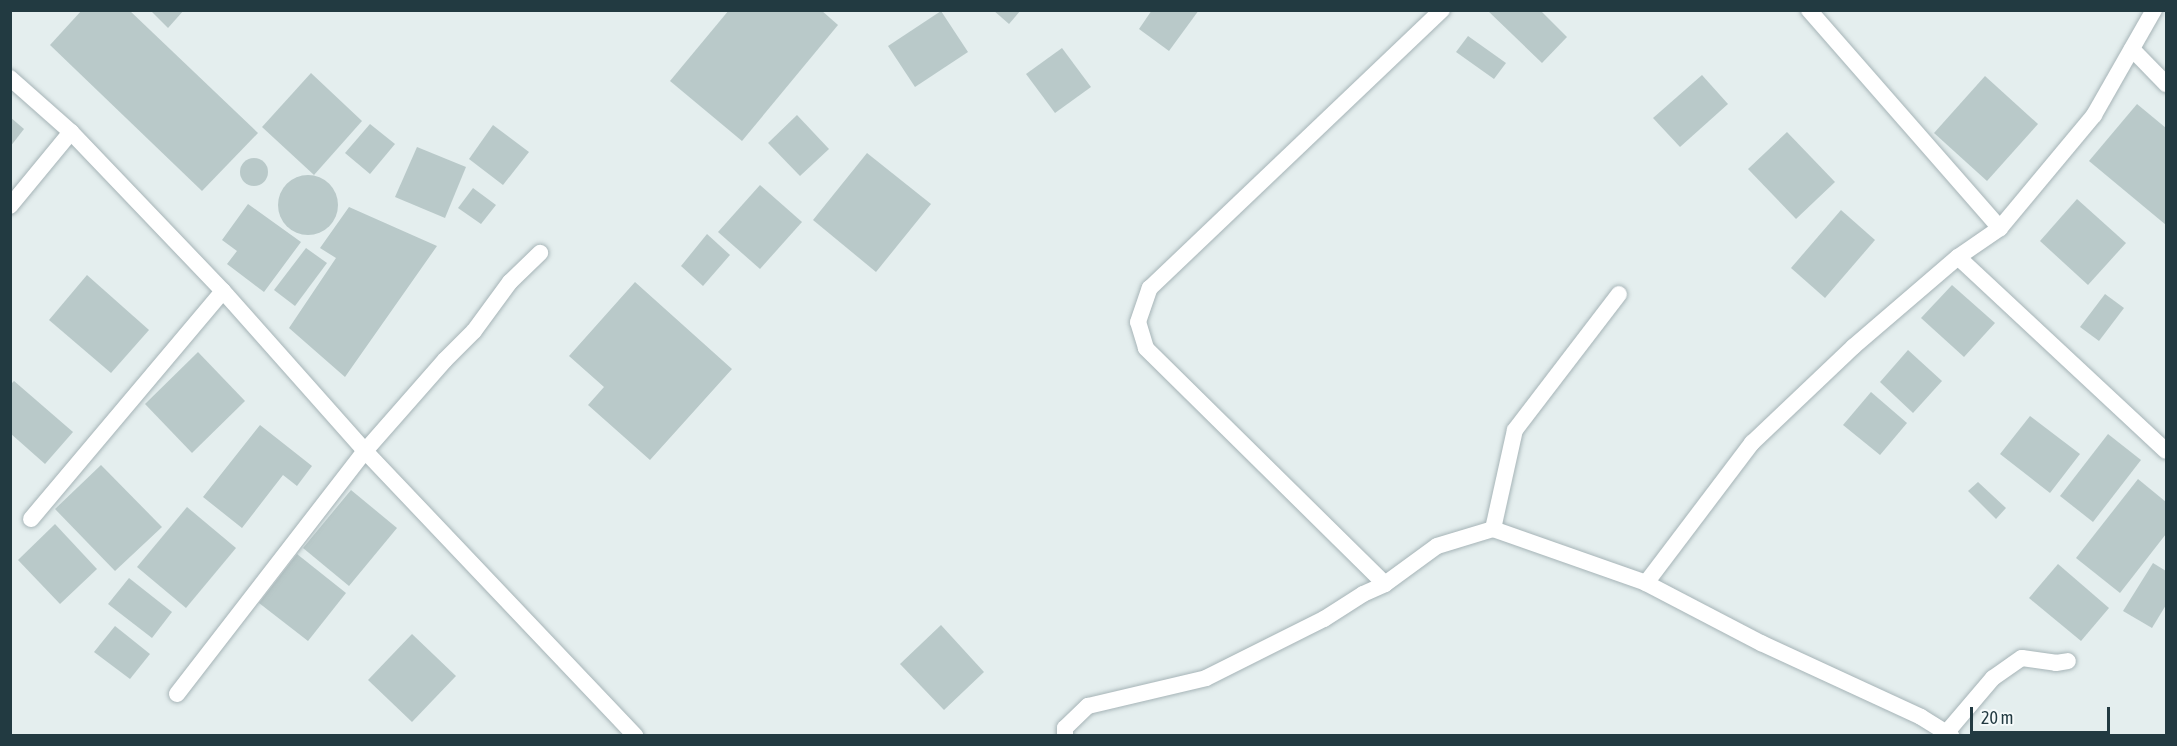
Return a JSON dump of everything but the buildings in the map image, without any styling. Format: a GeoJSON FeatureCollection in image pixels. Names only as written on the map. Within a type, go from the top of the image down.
{"type":"FeatureCollection","features":[{"type":"Feature","properties":{"kind":"street"},"geometry":{"type":"LineString","coordinates":[[1385,584],[1146,348],[1138,322],[1150,288],[1442,10]]}},
{"type":"Feature","properties":{"kind":"street"},"geometry":{"type":"LineString","coordinates":[[1809,10],[2000,228]]}},
{"type":"Feature","properties":{"kind":"street"},"geometry":{"type":"LineString","coordinates":[[1646,583],[1752,443],[1853,347],[1958,257],[2000,228],[2094,115],[2154,10]]}},
{"type":"Feature","properties":{"kind":"street"},"geometry":{"type":"LineString","coordinates":[[2132,49],[2166,84]]}},
{"type":"Feature","properties":{"kind":"street"},"geometry":{"type":"LineString","coordinates":[[10,78],[71,132],[223,291],[365,451],[635,735]]}},
{"type":"Feature","properties":{"kind":"street"},"geometry":{"type":"LineString","coordinates":[[10,207],[71,132]]}},
{"type":"Feature","properties":{"kind":"street"},"geometry":{"type":"LineString","coordinates":[[177,694],[365,451],[445,360],[474,331],[510,282],[540,254]]}},
{"type":"Feature","properties":{"kind":"street"},"geometry":{"type":"LineString","coordinates":[[1958,257],[2166,451]]}},
{"type":"Feature","properties":{"kind":"street"},"geometry":{"type":"LineString","coordinates":[[31,519],[223,291]]}},
{"type":"Feature","properties":{"kind":"street"},"geometry":{"type":"LineString","coordinates":[[1493,529],[1515,430],[1619,294]]}},
{"type":"Feature","properties":{"kind":"street"},"geometry":{"type":"LineString","coordinates":[[1065,735],[1065,728],[1088,706],[1206,678],[1324,619],[1363,594],[1385,584],[1437,546],[1493,529],[1646,583],[1761,643],[1949,734],[1993,678],[2022,658],[2056,663],[2068,661]]}}]}
